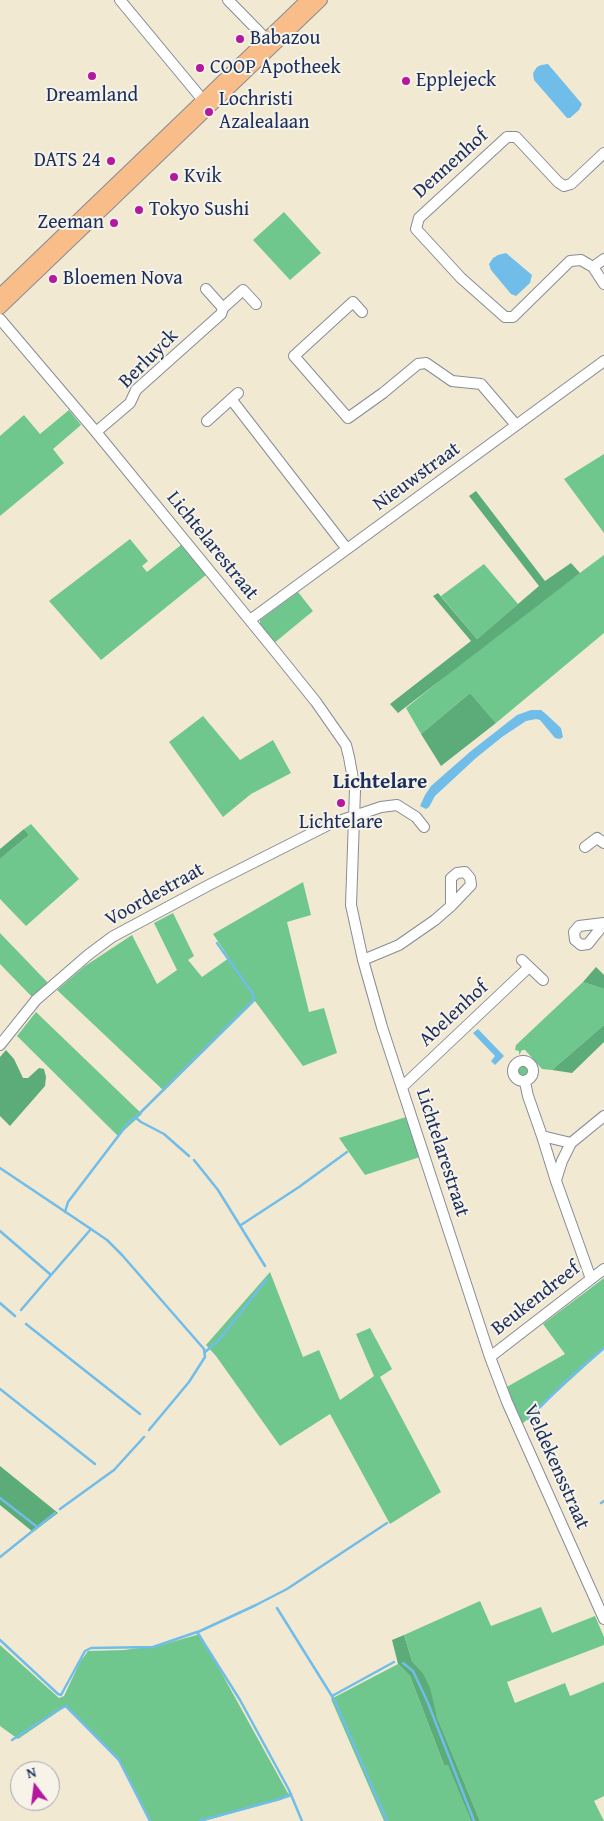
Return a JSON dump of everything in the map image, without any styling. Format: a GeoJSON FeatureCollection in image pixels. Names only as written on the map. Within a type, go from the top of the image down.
{"type":"FeatureCollection","features":[{"type":"Feature","properties":{"kind":"main road"},"geometry":{"type":"LineString","coordinates":[[0,308],[269,42],[307,0]]}},
{"type":"Feature","properties":{"kind":"main road"},"geometry":{"type":"LineString","coordinates":[[269,42],[320,0]]}},
{"type":"Feature","properties":{"kind":"main road"},"geometry":{"type":"LineString","coordinates":[[0,295],[206,104]]}},
{"type":"Feature","properties":{"kind":"street"},"geometry":{"type":"LineString","coordinates":[[120,0],[206,104]]}},
{"type":"Feature","properties":{"kind":"street"},"geometry":{"type":"LineString","coordinates":[[228,0],[269,42]]}},
{"type":"Feature","properties":{"kind":"street","name":"Dennenhof"},"geometry":{"type":"LineString","coordinates":[[593,268],[581,260],[570,261],[513,317],[505,317],[461,278],[416,229],[418,218],[507,137],[516,137],[564,186],[571,184],[604,153]]}},
{"type":"Feature","properties":{"kind":"street"},"geometry":{"type":"LineString","coordinates":[[604,259],[593,268],[604,284]]}},
{"type":"Feature","properties":{"kind":"street"},"geometry":{"type":"LineString","coordinates":[[206,290],[223,308]]}},
{"type":"Feature","properties":{"kind":"street","name":"Berluyck"},"geometry":{"type":"LineString","coordinates":[[96,432],[130,403],[136,390],[221,314],[223,308],[243,290],[256,304]]}},
{"type":"Feature","properties":{"kind":"street"},"geometry":{"type":"LineString","coordinates":[[362,312],[353,302],[294,356],[348,418],[383,393],[418,364],[426,363],[452,381],[481,384],[516,425]]}},
{"type":"Feature","properties":{"kind":"street","name":"Lichtelarestraat"},"geometry":{"type":"LineString","coordinates":[[0,319],[96,432],[250,620],[316,702],[346,745],[350,757],[355,790],[350,904],[382,1027],[490,1357]]}},
{"type":"Feature","properties":{"kind":"street","name":"Nieuwstraat"},"geometry":{"type":"LineString","coordinates":[[250,620],[604,361]]}},
{"type":"Feature","properties":{"kind":"street"},"geometry":{"type":"LineString","coordinates":[[207,422],[235,396],[347,549]]}},
{"type":"Feature","properties":{"kind":"street"},"geometry":{"type":"LineString","coordinates":[[354,816],[381,807],[397,805],[416,817],[424,827]]}},
{"type":"Feature","properties":{"kind":"street","name":"Voordestraat"},"geometry":{"type":"LineString","coordinates":[[0,1045],[36,1000],[88,954],[112,937],[305,835],[354,816]]}},
{"type":"Feature","properties":{"kind":"street"},"geometry":{"type":"LineString","coordinates":[[585,848],[597,838],[604,843]]}},
{"type":"Feature","properties":{"kind":"street"},"geometry":{"type":"LineString","coordinates":[[364,960],[399,945],[417,934],[451,906]]}},
{"type":"Feature","properties":{"kind":"street","name":"Abelenhof"},"geometry":{"type":"LineString","coordinates":[[402,1087],[526,964],[543,980]]}},
{"type":"Feature","properties":{"kind":"street"},"geometry":{"type":"LineString","coordinates":[[525,1082],[556,1181],[591,1279]]}},
{"type":"Feature","properties":{"kind":"street"},"geometry":{"type":"LineString","coordinates":[[556,1181],[562,1160],[571,1143],[604,1116]]}},
{"type":"Feature","properties":{"kind":"street"},"geometry":{"type":"LineString","coordinates":[[542,1136],[571,1143]]}},
{"type":"Feature","properties":{"kind":"street","name":"Beukendreef"},"geometry":{"type":"LineString","coordinates":[[490,1357],[604,1269]]}},
{"type":"Feature","properties":{"kind":"street","name":"Veldekensstraat"},"geometry":{"type":"LineString","coordinates":[[490,1357],[507,1402],[604,1619]]}},
{"type":"Feature","properties":{"kind":"green space"},"geometry":{"type":"Polygon","coordinates":[[[284,212],[321,253],[290,280],[253,240],[284,212]]]}},
{"type":"Feature","properties":{"kind":"green space"},"geometry":{"type":"Polygon","coordinates":[[[69,410],[81,425],[53,449],[64,463],[0,516],[0,436],[24,415],[40,434],[69,410]]]}},
{"type":"Feature","properties":{"kind":"green space"},"geometry":{"type":"Polygon","coordinates":[[[604,454],[604,533],[564,479],[604,454]]]}},
{"type":"Feature","properties":{"kind":"green space"},"geometry":{"type":"Polygon","coordinates":[[[476,491],[545,581],[571,563],[580,573],[398,713],[390,704],[471,641],[433,596],[438,593],[477,639],[539,586],[469,496],[476,491]]]}},
{"type":"Feature","properties":{"kind":"green space"},"geometry":{"type":"Polygon","coordinates":[[[130,539],[148,561],[142,566],[147,572],[181,545],[206,575],[101,660],[49,601],[130,539]]]}},
{"type":"Feature","properties":{"kind":"green space"},"geometry":{"type":"Polygon","coordinates":[[[604,555],[604,633],[496,723],[470,693],[421,734],[406,708],[499,633],[604,555]]]}},
{"type":"Feature","properties":{"kind":"green space"},"geometry":{"type":"Polygon","coordinates":[[[484,564],[518,604],[477,639],[441,596],[484,564]]]}},
{"type":"Feature","properties":{"kind":"green space"},"geometry":{"type":"Polygon","coordinates":[[[298,592],[313,611],[273,644],[260,626],[260,620],[298,592]]]}},
{"type":"Feature","properties":{"kind":"green space"},"geometry":{"type":"Polygon","coordinates":[[[470,693],[496,723],[441,766],[421,734],[470,693]]]}},
{"type":"Feature","properties":{"kind":"green space"},"geometry":{"type":"Polygon","coordinates":[[[203,716],[240,760],[273,740],[291,773],[251,794],[223,817],[169,742],[203,716]]]}},
{"type":"Feature","properties":{"kind":"green space"},"geometry":{"type":"Polygon","coordinates":[[[31,824],[79,879],[26,926],[0,899],[0,859],[29,835],[24,829],[31,824]]]}},
{"type":"Feature","properties":{"kind":"green space"},"geometry":{"type":"Polygon","coordinates":[[[24,829],[29,835],[0,859],[0,849],[24,829]]]}},
{"type":"Feature","properties":{"kind":"green space"},"geometry":{"type":"Polygon","coordinates":[[[303,882],[311,915],[287,922],[309,1012],[324,1008],[337,1053],[303,1066],[255,1001],[164,1091],[57,990],[85,966],[132,935],[157,984],[177,970],[154,923],[173,913],[194,956],[188,960],[202,977],[229,958],[213,934],[303,882]]]}},
{"type":"Feature","properties":{"kind":"green space"},"geometry":{"type":"Polygon","coordinates":[[[0,933],[49,984],[34,999],[0,964],[0,933]]]}},
{"type":"Feature","properties":{"kind":"green space"},"geometry":{"type":"Polygon","coordinates":[[[596,967],[604,975],[604,989],[583,982],[596,967]]]}},
{"type":"Feature","properties":{"kind":"green space"},"geometry":{"type":"Polygon","coordinates":[[[583,982],[604,989],[604,1025],[552,1070],[542,1069],[525,1050],[522,1050],[519,1055],[519,1051],[515,1050],[516,1045],[583,982]]]}},
{"type":"Feature","properties":{"kind":"green space"},"geometry":{"type":"Polygon","coordinates":[[[36,1012],[142,1114],[118,1136],[17,1036],[36,1012]]]}},
{"type":"Feature","properties":{"kind":"green space"},"geometry":{"type":"Polygon","coordinates":[[[604,1025],[604,1042],[572,1073],[552,1070],[604,1025]]]}},
{"type":"Feature","properties":{"kind":"green space"},"geometry":{"type":"Polygon","coordinates":[[[6,1050],[14,1059],[23,1078],[28,1078],[39,1068],[44,1069],[46,1077],[45,1086],[10,1126],[0,1116],[0,1057],[6,1050]]]}},
{"type":"Feature","properties":{"kind":"green space"},"geometry":{"type":"Polygon","coordinates":[[[523,1064],[528,1066],[530,1071],[528,1076],[523,1078],[518,1076],[516,1071],[518,1066],[523,1064]]]}},
{"type":"Feature","properties":{"kind":"green space"},"geometry":{"type":"Polygon","coordinates":[[[406,1117],[420,1157],[365,1175],[339,1138],[406,1117]]]}},
{"type":"Feature","properties":{"kind":"green space"},"geometry":{"type":"Polygon","coordinates":[[[270,1272],[303,1357],[319,1350],[340,1400],[374,1376],[356,1334],[370,1328],[392,1369],[380,1377],[441,1492],[390,1524],[330,1414],[280,1446],[216,1356],[206,1345],[270,1272]]]}},
{"type":"Feature","properties":{"kind":"green space"},"geometry":{"type":"Polygon","coordinates":[[[604,1278],[604,1349],[521,1425],[505,1388],[565,1354],[543,1324],[604,1278]]]}},
{"type":"Feature","properties":{"kind":"green space"},"geometry":{"type":"Polygon","coordinates":[[[0,1466],[58,1513],[33,1532],[0,1505],[0,1466]]]}},
{"type":"Feature","properties":{"kind":"green space"},"geometry":{"type":"Polygon","coordinates":[[[480,1601],[491,1626],[541,1607],[552,1633],[595,1616],[604,1637],[604,1645],[507,1682],[515,1703],[565,1683],[570,1696],[604,1682],[604,1796],[594,1801],[604,1821],[480,1821],[437,1717],[423,1673],[412,1661],[404,1635],[480,1601]]]}},
{"type":"Feature","properties":{"kind":"green space"},"geometry":{"type":"Polygon","coordinates":[[[200,1634],[290,1797],[204,1821],[151,1821],[123,1766],[65,1707],[18,1739],[0,1726],[0,1645],[59,1698],[64,1696],[80,1662],[88,1651],[124,1650],[161,1645],[200,1634]]]}},
{"type":"Feature","properties":{"kind":"green space"},"geometry":{"type":"Polygon","coordinates":[[[404,1635],[412,1661],[423,1673],[430,1688],[437,1717],[480,1821],[471,1821],[448,1765],[444,1765],[410,1676],[398,1664],[392,1640],[404,1635]]]}},
{"type":"Feature","properties":{"kind":"green space"},"geometry":{"type":"Polygon","coordinates":[[[398,1664],[410,1676],[444,1765],[448,1764],[471,1821],[384,1821],[331,1699],[398,1664]]]}},
{"type":"Feature","properties":{"kind":"water"},"geometry":{"type":"Polygon","coordinates":[[[548,64],[582,104],[579,110],[570,118],[567,118],[534,80],[533,73],[537,67],[548,64]]]}},
{"type":"Feature","properties":{"kind":"water"},"geometry":{"type":"Polygon","coordinates":[[[506,253],[532,275],[530,283],[516,296],[511,294],[491,270],[489,264],[493,258],[506,253]]]}},
{"type":"Feature","properties":{"kind":"water"},"geometry":{"type":"Polygon","coordinates":[[[531,710],[541,710],[546,714],[561,728],[563,737],[560,739],[555,738],[540,720],[526,721],[476,758],[435,796],[429,807],[426,809],[420,806],[431,786],[471,751],[517,715],[531,710]]]}},
{"type":"Feature","properties":{"kind":"water"},"geometry":{"type":"Polygon","coordinates":[[[478,1029],[504,1056],[495,1065],[491,1061],[495,1056],[473,1033],[478,1029]]]}},
{"type":"Feature","properties":{"kind":"waterway"},"geometry":{"type":"LineString","coordinates":[[65,1212],[68,1202],[129,1122],[254,1000],[253,994],[217,943]]}},
{"type":"Feature","properties":{"kind":"waterway"},"geometry":{"type":"LineString","coordinates":[[136,1118],[164,1134],[189,1156]]}},
{"type":"Feature","properties":{"kind":"waterway"},"geometry":{"type":"LineString","coordinates":[[241,1225],[299,1187],[347,1152]]}},
{"type":"Feature","properties":{"kind":"waterway"},"geometry":{"type":"LineString","coordinates":[[194,1160],[218,1190],[265,1266]]}},
{"type":"Feature","properties":{"kind":"waterway"},"geometry":{"type":"LineString","coordinates":[[0,1168],[91,1229]]}},
{"type":"Feature","properties":{"kind":"waterway"},"geometry":{"type":"LineString","coordinates":[[0,1231],[51,1275],[91,1229],[107,1240],[122,1255],[204,1349],[205,1357],[189,1382],[149,1430]]}},
{"type":"Feature","properties":{"kind":"waterway"},"geometry":{"type":"LineString","coordinates":[[21,1310],[51,1275]]}},
{"type":"Feature","properties":{"kind":"waterway"},"geometry":{"type":"LineString","coordinates":[[205,1352],[219,1340],[267,1279]]}},
{"type":"Feature","properties":{"kind":"waterway"},"geometry":{"type":"LineString","coordinates":[[0,1303],[15,1316]]}},
{"type":"Feature","properties":{"kind":"waterway"},"geometry":{"type":"LineString","coordinates":[[26,1324],[140,1414]]}},
{"type":"Feature","properties":{"kind":"waterway"},"geometry":{"type":"LineString","coordinates":[[528,1419],[568,1379],[604,1348]]}},
{"type":"Feature","properties":{"kind":"waterway"},"geometry":{"type":"LineString","coordinates":[[0,1389],[95,1464]]}},
{"type":"Feature","properties":{"kind":"waterway"},"geometry":{"type":"LineString","coordinates":[[60,1509],[114,1470],[144,1437]]}},
{"type":"Feature","properties":{"kind":"waterway"},"geometry":{"type":"LineString","coordinates":[[0,1498],[36,1526]]}},
{"type":"Feature","properties":{"kind":"waterway"},"geometry":{"type":"LineString","coordinates":[[0,1557],[55,1513]]}},
{"type":"Feature","properties":{"kind":"waterway"},"geometry":{"type":"LineString","coordinates":[[198,1632],[287,1589],[387,1523]]}},
{"type":"Feature","properties":{"kind":"waterway"},"geometry":{"type":"LineString","coordinates":[[277,1608],[335,1701],[387,1821]]}},
{"type":"Feature","properties":{"kind":"waterway"},"geometry":{"type":"LineString","coordinates":[[0,1640],[61,1695],[85,1651],[91,1648],[153,1647],[197,1632],[240,1700],[289,1790],[302,1821]]}},
{"type":"Feature","properties":{"kind":"waterway"},"geometry":{"type":"LineString","coordinates":[[332,1696],[394,1662]]}},
{"type":"Feature","properties":{"kind":"waterway"},"geometry":{"type":"LineString","coordinates":[[403,1663],[413,1671],[428,1703],[474,1821]]}},
{"type":"Feature","properties":{"kind":"waterway"},"geometry":{"type":"LineString","coordinates":[[12,1740],[66,1706],[119,1760],[150,1821]]}},
{"type":"Feature","properties":{"kind":"waterway"},"geometry":{"type":"LineString","coordinates":[[199,1821],[280,1799],[291,1794]]}},
{"type":"Feature","properties":{"kind":"place","name":"Babazou"},"geometry":{"type":"Point","coordinates":[240,39]}},
{"type":"Feature","properties":{"kind":"place","name":"COOP Apotheek"},"geometry":{"type":"Point","coordinates":[200,68]}},
{"type":"Feature","properties":{"kind":"place","name":"Dreamland"},"geometry":{"type":"Point","coordinates":[92,76]}},
{"type":"Feature","properties":{"kind":"place","name":"Epplejeck"},"geometry":{"type":"Point","coordinates":[406,81]}},
{"type":"Feature","properties":{"kind":"place","name":"Lochristi Azalealaan"},"geometry":{"type":"Point","coordinates":[209,112]}},
{"type":"Feature","properties":{"kind":"place","name":"DATS 24"},"geometry":{"type":"Point","coordinates":[111,161]}},
{"type":"Feature","properties":{"kind":"place","name":"Kvik"},"geometry":{"type":"Point","coordinates":[174,177]}},
{"type":"Feature","properties":{"kind":"place","name":"Tokyo Sushi"},"geometry":{"type":"Point","coordinates":[139,210]}},
{"type":"Feature","properties":{"kind":"place","name":"Zeeman"},"geometry":{"type":"Point","coordinates":[114,223]}},
{"type":"Feature","properties":{"kind":"place","name":"Bloemen Nova"},"geometry":{"type":"Point","coordinates":[53,279]}},
{"type":"Feature","properties":{"kind":"place","name":"Lichtelare"},"geometry":{"type":"Point","coordinates":[341,803]}},
{"type":"Feature","properties":{"kind":"district","name":"Lichtelare"},"geometry":{"type":"Point","coordinates":[380,783]}}]}
